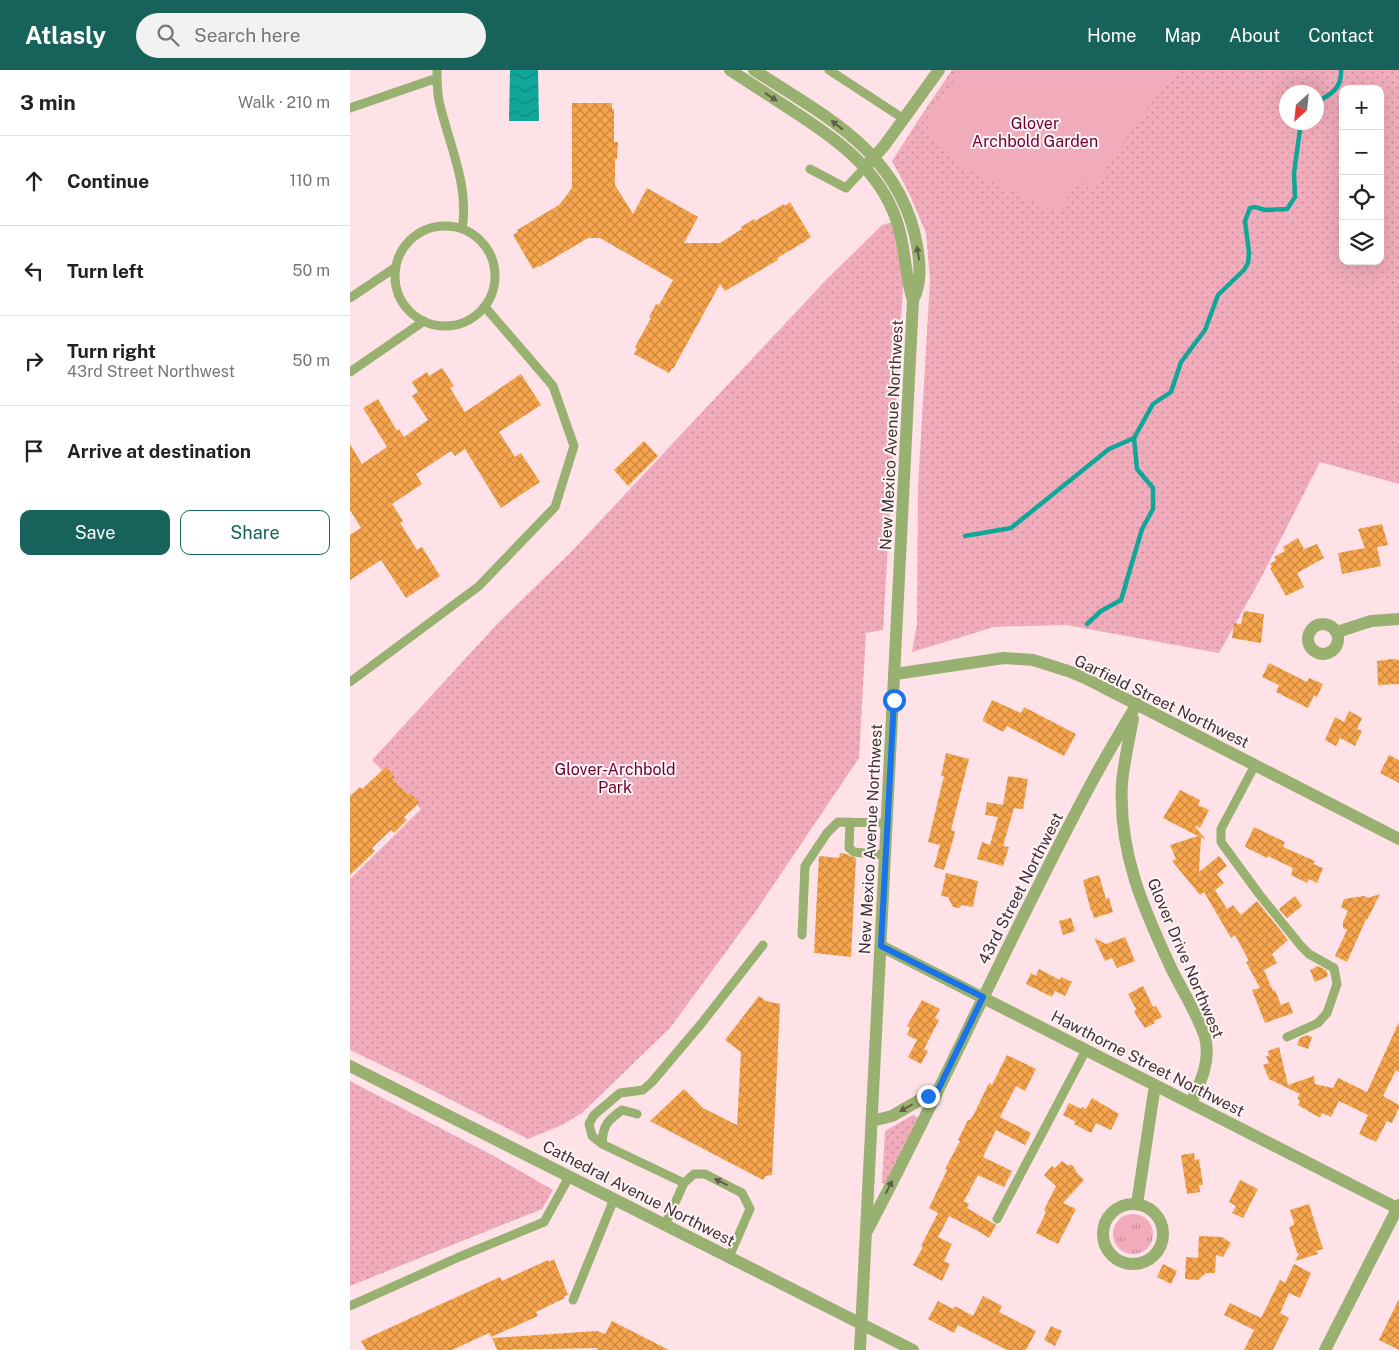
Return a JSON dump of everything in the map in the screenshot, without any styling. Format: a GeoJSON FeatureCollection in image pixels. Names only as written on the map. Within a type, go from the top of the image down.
{"type":"FeatureCollection","features":[{"type":"Feature","properties":{"kind":"street","name":"New Mexico Avenue Northwest"},"geometry":{"type":"LineString","coordinates":[[730,70],[832,137],[865,167],[879,185],[896,218],[905,254],[909,287],[913,300],[860,1350]]}},
{"type":"Feature","properties":{"kind":"street","name":"New Mexico Avenue Northwest"},"geometry":{"type":"LineString","coordinates":[[754,70],[834,122],[874,157],[889,175],[896,186],[910,219],[919,262],[919,288],[913,300]]}},
{"type":"Feature","properties":{"kind":"street"},"geometry":{"type":"LineString","coordinates":[[865,167],[904,119],[939,70]]}},
{"type":"Feature","properties":{"kind":"street"},"geometry":{"type":"LineString","coordinates":[[1337,632],[1371,621],[1399,619]]}},
{"type":"Feature","properties":{"kind":"street","name":"Garfield Street Northwest"},"geometry":{"type":"LineString","coordinates":[[895,674],[989,659],[1020,658],[1051,665],[1068,671],[1137,704],[1399,839]]}},
{"type":"Feature","properties":{"kind":"street","name":"43rd Street Northwest"},"geometry":{"type":"LineString","coordinates":[[867,1230],[928,1113],[983,997],[1094,779],[1137,704]]}},
{"type":"Feature","properties":{"kind":"street","name":"Glover Drive Northwest"},"geometry":{"type":"LineString","coordinates":[[1137,704],[1123,776],[1123,818],[1126,843],[1130,868],[1141,899],[1205,1037],[1208,1050],[1206,1069],[1191,1103]]}},
{"type":"Feature","properties":{"kind":"street","name":"Hawthorne Street Northwest"},"geometry":{"type":"LineString","coordinates":[[881,946],[1398,1207]]}},
{"type":"Feature","properties":{"kind":"street","name":"Cathedral Avenue Northwest"},"geometry":{"type":"LineString","coordinates":[[350,1066],[913,1350]]}},
{"type":"Feature","properties":{"kind":"street"},"geometry":{"type":"LineString","coordinates":[[1137,1204],[1155,1085]]}},
{"type":"Feature","properties":{"kind":"street"},"geometry":{"type":"LineString","coordinates":[[872,1121],[892,1116],[938,1090]]}},
{"type":"Feature","properties":{"kind":"street"},"geometry":{"type":"LineString","coordinates":[[1137,1204],[1146,1207],[1160,1221],[1163,1239],[1160,1248],[1154,1256],[1137,1264],[1126,1264],[1117,1260],[1109,1253],[1104,1244],[1103,1229],[1110,1215],[1117,1208],[1137,1204]]}},
{"type":"Feature","properties":{"kind":"street"},"geometry":{"type":"LineString","coordinates":[[1325,1350],[1398,1207]]}},
{"type":"Feature","properties":{"kind":"lane"},"geometry":{"type":"LineString","coordinates":[[829,70],[904,119]]}},
{"type":"Feature","properties":{"kind":"lane"},"geometry":{"type":"LineString","coordinates":[[350,108],[437,74],[438,98],[462,189],[464,218],[462,229]]}},
{"type":"Feature","properties":{"kind":"lane"},"geometry":{"type":"LineString","coordinates":[[810,169],[846,188],[865,167]]}},
{"type":"Feature","properties":{"kind":"lane"},"geometry":{"type":"LineString","coordinates":[[440,226],[462,229],[471,233],[484,244],[493,258],[496,275],[493,292],[485,307],[473,318],[457,325],[440,326],[424,321],[410,312],[400,299],[396,283],[396,267],[401,252],[411,239],[424,230],[440,226]]}},
{"type":"Feature","properties":{"kind":"lane"},"geometry":{"type":"LineString","coordinates":[[350,298],[396,267]]}},
{"type":"Feature","properties":{"kind":"lane"},"geometry":{"type":"LineString","coordinates":[[350,682],[479,586],[556,507],[574,446],[553,386],[485,307]]}},
{"type":"Feature","properties":{"kind":"lane"},"geometry":{"type":"LineString","coordinates":[[350,372],[424,321]]}},
{"type":"Feature","properties":{"kind":"lane"},"geometry":{"type":"LineString","coordinates":[[1255,765],[1220,829],[1220,842],[1254,888],[1309,954],[1334,968],[1336,984],[1327,1013],[1318,1023],[1287,1037]]}},
{"type":"Feature","properties":{"kind":"lane"},"geometry":{"type":"LineString","coordinates":[[802,935],[805,866],[827,833],[838,822],[887,823]]}},
{"type":"Feature","properties":{"kind":"lane"},"geometry":{"type":"LineString","coordinates":[[850,822],[849,848],[854,852],[886,854]]}},
{"type":"Feature","properties":{"kind":"lane"},"geometry":{"type":"LineString","coordinates":[[684,1183],[602,1144],[592,1136],[590,1124],[594,1115],[620,1093],[642,1090],[652,1082],[763,944]]}},
{"type":"Feature","properties":{"kind":"lane"},"geometry":{"type":"LineString","coordinates":[[997,1219],[1086,1050]]}},
{"type":"Feature","properties":{"kind":"lane"},"geometry":{"type":"LineString","coordinates":[[602,1144],[603,1130],[612,1117],[622,1110],[637,1114]]}},
{"type":"Feature","properties":{"kind":"lane"},"geometry":{"type":"LineString","coordinates":[[665,1225],[684,1183],[694,1174],[705,1174],[742,1193],[750,1209],[729,1257]]}},
{"type":"Feature","properties":{"kind":"lane"},"geometry":{"type":"LineString","coordinates":[[350,1306],[459,1257],[544,1222],[569,1177]]}},
{"type":"Feature","properties":{"kind":"lane"},"geometry":{"type":"LineString","coordinates":[[573,1300],[614,1200]]}},
{"type":"Feature","properties":{"kind":"green space"},"geometry":{"type":"Polygon","coordinates":[[[952,70],[1399,70],[1399,484],[1320,462],[1261,578],[1219,653],[1066,625],[994,627],[912,652],[917,624],[918,487],[930,280],[926,233],[908,191],[892,161],[952,70]]]}},
{"type":"Feature","properties":{"kind":"green space","name":"Glover Archbold Garden"},"geometry":{"type":"Polygon","coordinates":[[[962,70],[1184,70],[1167,80],[1091,190],[1078,179],[1058,213],[959,165],[924,123],[962,70]]]}},
{"type":"Feature","properties":{"kind":"green space","name":"Glover-Archbold Park"},"geometry":{"type":"Polygon","coordinates":[[[893,222],[903,286],[883,630],[866,633],[859,758],[756,911],[670,1028],[582,1113],[562,1125],[528,1139],[350,1050],[350,879],[421,809],[372,760],[499,622],[571,552],[824,282],[882,225],[893,222]]]}},
{"type":"Feature","properties":{"kind":"green space"},"geometry":{"type":"Polygon","coordinates":[[[350,1081],[494,1156],[553,1190],[542,1209],[350,1286],[350,1081]]]}},
{"type":"Feature","properties":{"kind":"green space"},"geometry":{"type":"Polygon","coordinates":[[[913,1115],[918,1118],[885,1184],[882,1183],[885,1131],[913,1115]]]}},
{"type":"Feature","properties":{"kind":"green space"},"geometry":{"type":"Polygon","coordinates":[[[1137,1214],[1144,1217],[1150,1223],[1153,1234],[1152,1242],[1144,1251],[1137,1254],[1129,1254],[1122,1251],[1114,1242],[1113,1230],[1116,1223],[1125,1215],[1137,1214]]]}},
{"type":"Feature","properties":{"kind":"water"},"geometry":{"type":"Polygon","coordinates":[[[510,70],[538,70],[539,121],[509,121],[510,70]]]}},
{"type":"Feature","properties":{"kind":"building"},"geometry":{"type":"Polygon","coordinates":[[[572,103],[612,103],[612,109],[614,109],[614,142],[618,142],[617,159],[615,159],[615,185],[633,214],[647,188],[698,217],[684,243],[720,243],[754,219],[755,221],[790,202],[811,237],[777,258],[778,260],[725,291],[720,284],[669,373],[634,354],[637,348],[635,347],[651,318],[649,317],[656,304],[659,305],[673,280],[600,238],[588,238],[533,269],[513,235],[518,232],[517,230],[559,205],[572,188],[572,103]]]}},
{"type":"Feature","properties":{"kind":"building"},"geometry":{"type":"Polygon","coordinates":[[[442,368],[454,386],[450,388],[465,412],[521,374],[541,405],[499,432],[515,457],[521,453],[540,482],[501,508],[465,449],[455,456],[451,451],[416,474],[422,484],[392,504],[403,521],[400,523],[417,550],[422,547],[440,576],[406,598],[381,560],[350,580],[350,535],[361,528],[350,510],[350,444],[362,464],[387,447],[363,408],[378,399],[397,431],[399,429],[404,437],[428,420],[412,396],[418,392],[412,382],[427,372],[429,376],[442,368]]]}},
{"type":"Feature","properties":{"kind":"building"},"geometry":{"type":"Polygon","coordinates":[[[644,441],[658,456],[628,486],[614,470],[644,441]]]}},
{"type":"Feature","properties":{"kind":"building"},"geometry":{"type":"Polygon","coordinates":[[[1382,524],[1388,545],[1377,547],[1381,566],[1342,574],[1338,553],[1365,548],[1358,529],[1382,524]]]}},
{"type":"Feature","properties":{"kind":"building"},"geometry":{"type":"Polygon","coordinates":[[[1298,538],[1304,549],[1317,544],[1324,558],[1297,573],[1304,587],[1286,596],[1270,568],[1272,567],[1270,564],[1276,560],[1274,557],[1285,551],[1283,547],[1298,538]]]}},
{"type":"Feature","properties":{"kind":"building"},"geometry":{"type":"Polygon","coordinates":[[[1244,611],[1264,614],[1261,643],[1232,638],[1234,623],[1241,624],[1244,611]]]}},
{"type":"Feature","properties":{"kind":"building"},"geometry":{"type":"Polygon","coordinates":[[[1399,660],[1399,684],[1378,685],[1377,661],[1399,660]]]}},
{"type":"Feature","properties":{"kind":"building"},"geometry":{"type":"Polygon","coordinates":[[[1269,663],[1307,682],[1309,678],[1323,684],[1317,697],[1314,695],[1308,708],[1276,692],[1279,685],[1262,677],[1269,663]]]}},
{"type":"Feature","properties":{"kind":"building"},"geometry":{"type":"Polygon","coordinates":[[[992,700],[1021,713],[1024,707],[1076,734],[1064,756],[1007,726],[1003,732],[983,721],[992,700]]]}},
{"type":"Feature","properties":{"kind":"building"},"geometry":{"type":"Polygon","coordinates":[[[1349,711],[1362,718],[1357,729],[1362,731],[1355,746],[1340,738],[1336,746],[1325,740],[1335,717],[1344,722],[1349,711]]]}},
{"type":"Feature","properties":{"kind":"building"},"geometry":{"type":"Polygon","coordinates":[[[946,753],[969,759],[951,830],[955,831],[953,840],[944,870],[934,867],[940,845],[928,842],[944,776],[941,776],[946,753]]]}},
{"type":"Feature","properties":{"kind":"building"},"geometry":{"type":"Polygon","coordinates":[[[1389,755],[1399,760],[1399,783],[1380,773],[1389,755]]]}},
{"type":"Feature","properties":{"kind":"building"},"geometry":{"type":"Polygon","coordinates":[[[386,767],[395,777],[393,779],[408,795],[410,793],[420,802],[404,817],[407,820],[394,833],[391,830],[372,848],[375,851],[350,875],[350,796],[360,787],[362,789],[386,767]]]}},
{"type":"Feature","properties":{"kind":"building"},"geometry":{"type":"Polygon","coordinates":[[[1008,776],[1028,779],[1023,809],[1014,808],[1003,846],[1009,847],[1003,866],[977,859],[982,842],[990,845],[998,817],[985,815],[987,802],[1003,805],[1008,776]]]}},
{"type":"Feature","properties":{"kind":"building"},"geometry":{"type":"Polygon","coordinates":[[[1180,790],[1200,800],[1198,805],[1209,810],[1200,828],[1194,825],[1206,840],[1201,837],[1199,872],[1219,856],[1227,866],[1217,874],[1224,883],[1215,890],[1227,909],[1233,905],[1241,915],[1257,901],[1288,940],[1272,954],[1277,963],[1264,970],[1281,1005],[1289,1002],[1293,1013],[1265,1023],[1252,990],[1260,988],[1246,962],[1249,961],[1235,935],[1231,938],[1204,892],[1200,895],[1172,861],[1176,859],[1170,845],[1198,836],[1163,818],[1180,790]]]}},
{"type":"Feature","properties":{"kind":"building"},"geometry":{"type":"Polygon","coordinates":[[[1254,827],[1285,842],[1283,847],[1315,861],[1313,864],[1323,868],[1317,883],[1309,879],[1307,883],[1291,875],[1293,868],[1247,848],[1245,846],[1254,827]]]}},
{"type":"Feature","properties":{"kind":"building"},"geometry":{"type":"Polygon","coordinates":[[[840,853],[856,858],[851,957],[814,953],[819,856],[839,858],[840,853]]]}},
{"type":"Feature","properties":{"kind":"building"},"geometry":{"type":"Polygon","coordinates":[[[946,873],[978,881],[973,907],[962,905],[959,908],[953,907],[948,897],[941,896],[946,873]]]}},
{"type":"Feature","properties":{"kind":"building"},"geometry":{"type":"Polygon","coordinates":[[[1099,875],[1106,899],[1109,898],[1113,912],[1094,918],[1083,880],[1099,875]]]}},
{"type":"Feature","properties":{"kind":"building"},"geometry":{"type":"Polygon","coordinates":[[[1380,894],[1366,919],[1347,962],[1335,956],[1347,930],[1343,928],[1343,922],[1348,911],[1341,907],[1344,899],[1364,896],[1368,898],[1380,894]]]}},
{"type":"Feature","properties":{"kind":"building"},"geometry":{"type":"Polygon","coordinates":[[[1295,896],[1302,906],[1287,918],[1279,909],[1295,896]]]}},
{"type":"Feature","properties":{"kind":"building"},"geometry":{"type":"Polygon","coordinates":[[[1071,918],[1075,931],[1063,935],[1059,921],[1071,918]]]}},
{"type":"Feature","properties":{"kind":"building"},"geometry":{"type":"Polygon","coordinates":[[[1125,937],[1135,961],[1117,968],[1112,958],[1105,961],[1094,938],[1106,944],[1125,937]]]}},
{"type":"Feature","properties":{"kind":"building"},"geometry":{"type":"Polygon","coordinates":[[[1318,966],[1326,970],[1328,976],[1315,982],[1310,970],[1318,966]]]}},
{"type":"Feature","properties":{"kind":"building"},"geometry":{"type":"Polygon","coordinates":[[[1039,969],[1060,980],[1061,977],[1072,982],[1065,996],[1055,991],[1052,997],[1026,984],[1031,973],[1036,976],[1039,969]]]}},
{"type":"Feature","properties":{"kind":"building"},"geometry":{"type":"Polygon","coordinates":[[[1143,986],[1153,1007],[1156,1006],[1162,1017],[1145,1028],[1134,1012],[1136,1009],[1128,994],[1143,986]]]}},
{"type":"Feature","properties":{"kind":"building"},"geometry":{"type":"Polygon","coordinates":[[[759,996],[766,1001],[780,1004],[772,1175],[766,1176],[763,1180],[650,1121],[684,1089],[703,1108],[737,1125],[741,1052],[725,1040],[759,996]]]}},
{"type":"Feature","properties":{"kind":"building"},"geometry":{"type":"Polygon","coordinates":[[[922,1000],[940,1009],[935,1018],[939,1020],[924,1049],[928,1051],[921,1064],[908,1057],[917,1040],[907,1035],[910,1028],[907,1026],[922,1000]]]}},
{"type":"Feature","properties":{"kind":"building"},"geometry":{"type":"Polygon","coordinates":[[[1399,1022],[1399,1072],[1396,1070],[1383,1096],[1399,1105],[1399,1108],[1392,1123],[1387,1121],[1376,1142],[1359,1134],[1368,1115],[1339,1101],[1331,1117],[1322,1113],[1320,1118],[1298,1105],[1300,1100],[1297,1099],[1300,1094],[1269,1079],[1263,1065],[1269,1063],[1266,1056],[1269,1056],[1268,1051],[1279,1047],[1288,1085],[1314,1076],[1315,1084],[1333,1088],[1338,1078],[1367,1092],[1399,1022]]]}},
{"type":"Feature","properties":{"kind":"building"},"geometry":{"type":"Polygon","coordinates":[[[1307,1035],[1312,1037],[1308,1049],[1297,1045],[1300,1038],[1307,1035]]]}},
{"type":"Feature","properties":{"kind":"building"},"geometry":{"type":"Polygon","coordinates":[[[1007,1055],[1036,1069],[1025,1091],[1016,1086],[1000,1117],[1031,1133],[1025,1145],[996,1130],[983,1157],[1012,1171],[1004,1187],[978,1175],[964,1201],[969,1204],[967,1208],[996,1225],[989,1238],[949,1216],[938,1237],[952,1244],[944,1261],[950,1264],[942,1281],[913,1265],[938,1213],[929,1208],[968,1120],[973,1116],[989,1083],[992,1085],[1007,1055]]]}},
{"type":"Feature","properties":{"kind":"building"},"geometry":{"type":"Polygon","coordinates":[[[1092,1098],[1119,1114],[1111,1130],[1096,1123],[1091,1133],[1074,1124],[1076,1122],[1063,1115],[1069,1103],[1081,1109],[1082,1107],[1086,1109],[1092,1098]]]}},
{"type":"Feature","properties":{"kind":"building"},"geometry":{"type":"Polygon","coordinates":[[[1194,1153],[1195,1160],[1199,1159],[1203,1185],[1199,1185],[1200,1192],[1187,1194],[1181,1155],[1194,1153]]]}},
{"type":"Feature","properties":{"kind":"building"},"geometry":{"type":"Polygon","coordinates":[[[1062,1161],[1067,1165],[1072,1165],[1084,1180],[1063,1203],[1076,1209],[1058,1244],[1036,1233],[1046,1212],[1044,1210],[1056,1186],[1044,1175],[1052,1166],[1055,1168],[1062,1161]]]}},
{"type":"Feature","properties":{"kind":"building"},"geometry":{"type":"Polygon","coordinates":[[[1240,1180],[1258,1189],[1243,1218],[1232,1213],[1236,1206],[1229,1202],[1240,1180]]]}},
{"type":"Feature","properties":{"kind":"building"},"geometry":{"type":"Polygon","coordinates":[[[1309,1204],[1323,1249],[1316,1251],[1318,1254],[1295,1261],[1299,1254],[1297,1253],[1289,1227],[1294,1225],[1290,1210],[1309,1204]]]}},
{"type":"Feature","properties":{"kind":"building"},"geometry":{"type":"Polygon","coordinates":[[[1199,1236],[1222,1237],[1231,1243],[1223,1257],[1216,1255],[1215,1273],[1206,1273],[1198,1280],[1185,1279],[1186,1257],[1198,1258],[1199,1236]]]}},
{"type":"Feature","properties":{"kind":"building"},"geometry":{"type":"Polygon","coordinates":[[[554,1259],[568,1295],[536,1312],[538,1316],[491,1337],[489,1333],[452,1350],[366,1350],[361,1341],[500,1277],[502,1281],[554,1259]]]}},
{"type":"Feature","properties":{"kind":"building"},"geometry":{"type":"Polygon","coordinates":[[[1163,1264],[1177,1271],[1171,1284],[1157,1277],[1163,1264]]]}},
{"type":"Feature","properties":{"kind":"building"},"geometry":{"type":"Polygon","coordinates":[[[1294,1264],[1311,1273],[1300,1298],[1289,1293],[1280,1313],[1289,1318],[1273,1350],[1244,1350],[1254,1330],[1224,1315],[1230,1303],[1261,1318],[1280,1280],[1285,1283],[1294,1264]]]}},
{"type":"Feature","properties":{"kind":"building"},"geometry":{"type":"Polygon","coordinates":[[[983,1296],[1002,1306],[999,1312],[1036,1331],[1026,1350],[1007,1350],[958,1325],[954,1333],[928,1319],[938,1301],[953,1309],[955,1306],[973,1316],[983,1296]]]}},
{"type":"Feature","properties":{"kind":"building"},"geometry":{"type":"Polygon","coordinates":[[[1399,1299],[1399,1350],[1379,1340],[1399,1299]]]}},
{"type":"Feature","properties":{"kind":"building"},"geometry":{"type":"Polygon","coordinates":[[[612,1321],[669,1350],[597,1350],[598,1348],[497,1350],[492,1338],[597,1331],[605,1334],[612,1321]]]}},
{"type":"Feature","properties":{"kind":"building"},"geometry":{"type":"Polygon","coordinates":[[[1051,1326],[1062,1331],[1055,1346],[1044,1340],[1051,1326]]]}},
{"type":"Feature","properties":{"kind":"waterway"},"geometry":{"type":"LineString","coordinates":[[1324,98],[1340,82],[1341,70]]}},
{"type":"Feature","properties":{"kind":"waterway"},"geometry":{"type":"LineString","coordinates":[[965,536],[1011,528],[1109,449],[1134,438],[1153,404],[1171,392],[1181,362],[1205,330],[1218,295],[1244,270],[1248,263],[1249,253],[1245,221],[1250,208],[1255,207],[1265,210],[1287,209],[1295,197],[1294,173],[1300,130]]}},
{"type":"Feature","properties":{"kind":"waterway"},"geometry":{"type":"LineString","coordinates":[[1087,624],[1101,611],[1121,600],[1142,529],[1153,509],[1153,488],[1137,469],[1134,438]]}},
{"type":"Feature","properties":{"kind":"route"},"geometry":{"type":"LineString","coordinates":[[894,700],[881,946],[983,997],[938,1090],[928,1096]]}}]}
